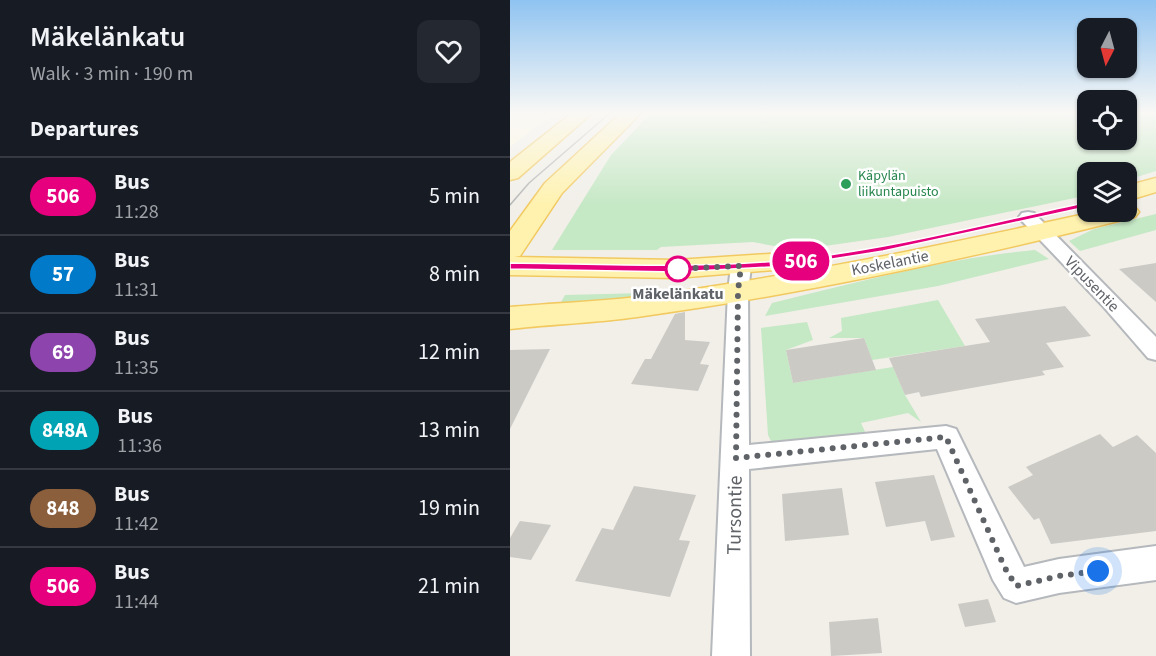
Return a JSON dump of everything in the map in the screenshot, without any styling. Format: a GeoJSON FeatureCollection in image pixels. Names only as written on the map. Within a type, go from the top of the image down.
{"type":"FeatureCollection","features":[{"type":"Feature","properties":{"kind":"main road"},"geometry":{"type":"LineString","coordinates":[[510,173],[546,144]]}},
{"type":"Feature","properties":{"kind":"main road"},"geometry":{"type":"LineString","coordinates":[[510,250],[553,188],[600,144]]}},
{"type":"Feature","properties":{"kind":"main road"},"geometry":{"type":"LineString","coordinates":[[1137,191],[1156,185]]}},
{"type":"Feature","properties":{"kind":"main road","name":"Koskelantie"},"geometry":{"type":"LineString","coordinates":[[1137,208],[1156,204]]}},
{"type":"Feature","properties":{"kind":"main road","name":"Koskelantie"},"geometry":{"type":"LineString","coordinates":[[510,318],[628,308],[740,279],[893,264],[1034,224],[1077,208]]}},
{"type":"Feature","properties":{"kind":"main road","name":"Koskelantie"},"geometry":{"type":"LineString","coordinates":[[1034,224],[1077,218]]}},
{"type":"Feature","properties":{"kind":"main road","name":"Koskelantie"},"geometry":{"type":"LineString","coordinates":[[510,266],[676,269],[740,279]]}},
{"type":"Feature","properties":{"kind":"street","name":"Vipusentie"},"geometry":{"type":"LineString","coordinates":[[1034,224],[1109,300],[1156,352]]}},
{"type":"Feature","properties":{"kind":"street","name":"Tursontie"},"geometry":{"type":"LineString","coordinates":[[731,656],[740,279]]}},
{"type":"Feature","properties":{"kind":"street"},"geometry":{"type":"LineString","coordinates":[[736,458],[946,437],[1005,568],[1016,586],[1059,576],[1156,563]]}},
{"type":"Feature","properties":{"kind":"green space","name":"Käpylän liikuntapuisto"},"geometry":{"type":"Polygon","coordinates":[[[622,144],[1077,144],[1077,150],[1137,150],[1137,144],[1156,144],[1156,171],[1137,177],[1137,162],[1077,162],[1077,197],[888,237],[796,250],[753,242],[661,247],[657,250],[552,250],[611,155],[622,144]]]}},
{"type":"Feature","properties":{"kind":"green space"},"geometry":{"type":"Polygon","coordinates":[[[1156,214],[1156,230],[1080,251],[1069,241],[1094,229],[1123,222],[1137,222],[1137,219],[1156,214]]]}},
{"type":"Feature","properties":{"kind":"green space"},"geometry":{"type":"Polygon","coordinates":[[[1035,250],[1049,259],[938,286],[765,316],[772,303],[837,287],[936,265],[1035,250]]]}},
{"type":"Feature","properties":{"kind":"green space"},"geometry":{"type":"Polygon","coordinates":[[[645,293],[643,297],[560,304],[565,295],[645,293]]]}},
{"type":"Feature","properties":{"kind":"green space"},"geometry":{"type":"Polygon","coordinates":[[[938,300],[965,346],[872,360],[864,338],[829,338],[842,331],[841,318],[938,300]]]}},
{"type":"Feature","properties":{"kind":"green space"},"geometry":{"type":"Polygon","coordinates":[[[807,322],[813,340],[786,350],[793,383],[893,367],[905,395],[921,422],[908,413],[861,423],[866,434],[772,443],[768,435],[761,328],[807,322]]]}},
{"type":"Feature","properties":{"kind":"building"},"geometry":{"type":"Polygon","coordinates":[[[1156,263],[1156,302],[1119,269],[1156,263]]]}},
{"type":"Feature","properties":{"kind":"building"},"geometry":{"type":"Polygon","coordinates":[[[1065,306],[1091,336],[1046,343],[1064,367],[1042,371],[1045,375],[921,397],[919,392],[905,395],[889,358],[990,342],[975,319],[1065,306]]]}},
{"type":"Feature","properties":{"kind":"building"},"geometry":{"type":"Polygon","coordinates":[[[685,312],[685,340],[710,342],[700,364],[709,365],[698,391],[631,384],[645,359],[651,359],[675,314],[685,312]]]}},
{"type":"Feature","properties":{"kind":"building"},"geometry":{"type":"Polygon","coordinates":[[[864,338],[876,370],[793,383],[786,350],[864,338]]]}},
{"type":"Feature","properties":{"kind":"building"},"geometry":{"type":"Polygon","coordinates":[[[550,349],[510,429],[510,350],[550,349]]]}},
{"type":"Feature","properties":{"kind":"building"},"geometry":{"type":"Polygon","coordinates":[[[1100,434],[1113,447],[1137,435],[1156,453],[1156,531],[1051,544],[1039,518],[1034,520],[1008,487],[1033,475],[1026,467],[1100,434]]]}},
{"type":"Feature","properties":{"kind":"building"},"geometry":{"type":"Polygon","coordinates":[[[934,475],[955,537],[931,541],[925,521],[886,527],[875,482],[934,475]]]}},
{"type":"Feature","properties":{"kind":"building"},"geometry":{"type":"Polygon","coordinates":[[[634,486],[696,495],[679,540],[690,541],[670,597],[575,581],[602,528],[613,530],[634,486]]]}},
{"type":"Feature","properties":{"kind":"building"},"geometry":{"type":"Polygon","coordinates":[[[842,488],[849,535],[785,541],[782,494],[842,488]]]}},
{"type":"Feature","properties":{"kind":"building"},"geometry":{"type":"Polygon","coordinates":[[[520,521],[551,525],[531,560],[510,557],[510,538],[520,521]]]}},
{"type":"Feature","properties":{"kind":"building"},"geometry":{"type":"Polygon","coordinates":[[[988,599],[996,622],[965,627],[958,604],[988,599]]]}},
{"type":"Feature","properties":{"kind":"building"},"geometry":{"type":"Polygon","coordinates":[[[878,618],[882,653],[831,656],[829,622],[878,618]]]}},
{"type":"Feature","properties":{"kind":"tram line"},"geometry":{"type":"LineString","coordinates":[[510,205],[529,183],[575,144]]}},
{"type":"Feature","properties":{"kind":"bus line","name":"506"},"geometry":{"type":"LineString","coordinates":[[510,266],[676,269],[788,263],[883,248],[1077,206]]}},
{"type":"Feature","properties":{"kind":"place","name":"Käpylän liikuntapuisto"},"geometry":{"type":"Point","coordinates":[846,184]}},
{"type":"Feature","properties":{"kind":"place","name":"Mäkelänkatu"},"geometry":{"type":"Point","coordinates":[678,269]}},
{"type":"Feature","properties":{"kind":"route"},"geometry":{"type":"LineString","coordinates":[[678,269],[676,269],[741,266],[738,291],[736,458],[946,437],[1005,568],[1016,586],[1059,576],[1098,571]]}}]}
